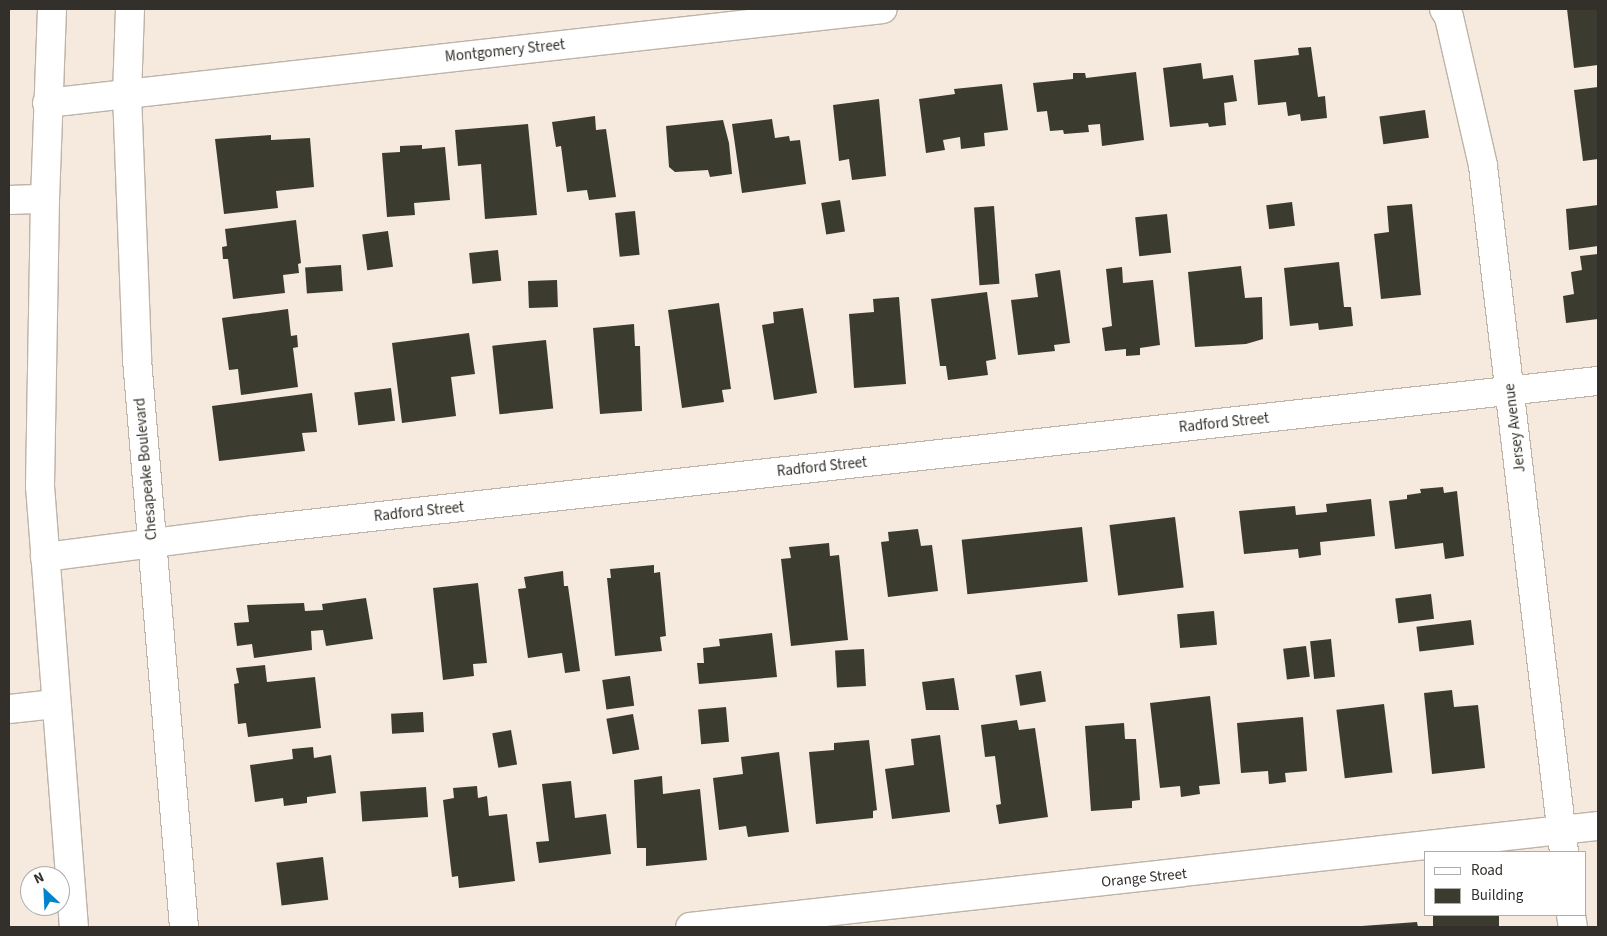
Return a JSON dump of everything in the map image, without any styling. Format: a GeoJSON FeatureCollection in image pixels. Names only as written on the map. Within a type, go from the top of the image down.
{"type":"FeatureCollection","features":[{"type":"Feature","properties":{"kind":"street"},"geometry":{"type":"LineString","coordinates":[[52,9],[47,102],[40,486],[55,704],[74,927]]}},
{"type":"Feature","properties":{"kind":"street","name":"Chesapeake Boulevard"},"geometry":{"type":"LineString","coordinates":[[130,9],[127,94],[137,358],[184,927]]}},
{"type":"Feature","properties":{"kind":"street","name":"Montgomery Street"},"geometry":{"type":"LineString","coordinates":[[47,102],[883,9]]}},
{"type":"Feature","properties":{"kind":"street","name":"Jersey Avenue"},"geometry":{"type":"LineString","coordinates":[[1444,9],[1449,17],[1483,166],[1563,841]]}},
{"type":"Feature","properties":{"kind":"street"},"geometry":{"type":"LineString","coordinates":[[9,200],[45,199]]}},
{"type":"Feature","properties":{"kind":"street","name":"Radford Street"},"geometry":{"type":"LineString","coordinates":[[45,557],[1598,381]]}},
{"type":"Feature","properties":{"kind":"street"},"geometry":{"type":"LineString","coordinates":[[9,709],[55,704]]}},
{"type":"Feature","properties":{"kind":"street","name":"Orange Street"},"geometry":{"type":"LineString","coordinates":[[1461,851],[1563,841],[1598,826]]}},
{"type":"Feature","properties":{"kind":"street","name":"Orange Street"},"geometry":{"type":"LineString","coordinates":[[690,927],[1424,855]]}},
{"type":"Feature","properties":{"kind":"building"},"geometry":{"type":"Polygon","coordinates":[[[1567,9],[1598,9],[1598,65],[1574,68],[1567,9]]]}},
{"type":"Feature","properties":{"kind":"building"},"geometry":{"type":"Polygon","coordinates":[[[1311,47],[1318,97],[1325,96],[1327,118],[1301,121],[1300,114],[1288,116],[1286,102],[1258,105],[1254,60],[1299,55],[1298,48],[1311,47]]]}},
{"type":"Feature","properties":{"kind":"building"},"geometry":{"type":"Polygon","coordinates":[[[1201,63],[1203,79],[1233,75],[1237,101],[1224,103],[1226,125],[1209,127],[1208,123],[1170,127],[1163,68],[1201,63]]]}},
{"type":"Feature","properties":{"kind":"building"},"geometry":{"type":"Polygon","coordinates":[[[1136,72],[1144,140],[1102,146],[1100,124],[1088,125],[1089,132],[1064,134],[1063,130],[1050,131],[1047,111],[1037,112],[1033,83],[1073,79],[1073,73],[1085,73],[1086,78],[1136,72]]]}},
{"type":"Feature","properties":{"kind":"building"},"geometry":{"type":"Polygon","coordinates":[[[1002,84],[1008,130],[984,133],[985,146],[961,149],[960,137],[943,140],[945,150],[926,153],[919,99],[955,94],[954,89],[1002,84]]]}},
{"type":"Feature","properties":{"kind":"building"},"geometry":{"type":"Polygon","coordinates":[[[1598,87],[1598,159],[1583,161],[1574,90],[1598,87]]]}},
{"type":"Feature","properties":{"kind":"building"},"geometry":{"type":"Polygon","coordinates":[[[879,99],[886,176],[852,180],[849,159],[839,161],[833,105],[879,99]]]}},
{"type":"Feature","properties":{"kind":"building"},"geometry":{"type":"Polygon","coordinates":[[[1425,110],[1429,138],[1383,144],[1379,116],[1425,110]]]}},
{"type":"Feature","properties":{"kind":"building"},"geometry":{"type":"Polygon","coordinates":[[[595,116],[596,130],[606,129],[616,197],[589,200],[587,190],[567,192],[561,146],[556,147],[552,122],[595,116]]]}},
{"type":"Feature","properties":{"kind":"building"},"geometry":{"type":"Polygon","coordinates":[[[772,119],[775,138],[789,136],[790,141],[800,140],[806,184],[742,193],[732,124],[772,119]]]}},
{"type":"Feature","properties":{"kind":"building"},"geometry":{"type":"Polygon","coordinates":[[[723,120],[729,143],[732,174],[710,177],[708,170],[675,172],[669,167],[666,126],[723,120]]]}},
{"type":"Feature","properties":{"kind":"building"},"geometry":{"type":"Polygon","coordinates":[[[528,124],[537,215],[485,219],[481,164],[458,166],[455,130],[528,124]]]}},
{"type":"Feature","properties":{"kind":"building"},"geometry":{"type":"Polygon","coordinates":[[[271,135],[271,140],[310,138],[314,187],[276,191],[278,208],[224,214],[215,139],[271,135]]]}},
{"type":"Feature","properties":{"kind":"building"},"geometry":{"type":"Polygon","coordinates":[[[422,145],[422,149],[445,147],[450,200],[414,203],[415,215],[387,217],[382,153],[400,152],[400,146],[422,145]]]}},
{"type":"Feature","properties":{"kind":"building"},"geometry":{"type":"Polygon","coordinates":[[[840,200],[845,232],[826,235],[821,203],[840,200]]]}},
{"type":"Feature","properties":{"kind":"building"},"geometry":{"type":"Polygon","coordinates":[[[1292,202],[1295,226],[1269,229],[1266,205],[1292,202]]]}},
{"type":"Feature","properties":{"kind":"building"},"geometry":{"type":"Polygon","coordinates":[[[1412,204],[1421,295],[1381,299],[1374,234],[1389,232],[1387,206],[1412,204]]]}},
{"type":"Feature","properties":{"kind":"building"},"geometry":{"type":"Polygon","coordinates":[[[1598,205],[1598,246],[1569,250],[1566,209],[1598,205]]]}},
{"type":"Feature","properties":{"kind":"building"},"geometry":{"type":"Polygon","coordinates":[[[994,206],[999,284],[979,285],[974,207],[994,206]]]}},
{"type":"Feature","properties":{"kind":"building"},"geometry":{"type":"Polygon","coordinates":[[[635,211],[640,255],[620,257],[615,213],[635,211]]]}},
{"type":"Feature","properties":{"kind":"building"},"geometry":{"type":"Polygon","coordinates":[[[1167,214],[1171,253],[1139,256],[1135,217],[1167,214]]]}},
{"type":"Feature","properties":{"kind":"building"},"geometry":{"type":"Polygon","coordinates":[[[296,220],[301,263],[298,264],[299,273],[283,275],[285,293],[233,299],[228,259],[223,259],[222,247],[227,246],[225,229],[296,220]]]}},
{"type":"Feature","properties":{"kind":"building"},"geometry":{"type":"Polygon","coordinates":[[[388,231],[393,267],[367,270],[362,235],[388,231]]]}},
{"type":"Feature","properties":{"kind":"building"},"geometry":{"type":"Polygon","coordinates":[[[498,250],[501,281],[472,284],[469,253],[498,250]]]}},
{"type":"Feature","properties":{"kind":"building"},"geometry":{"type":"Polygon","coordinates":[[[1598,254],[1598,319],[1566,323],[1563,296],[1574,294],[1571,272],[1582,270],[1580,256],[1598,254]]]}},
{"type":"Feature","properties":{"kind":"building"},"geometry":{"type":"Polygon","coordinates":[[[1339,262],[1344,307],[1351,307],[1353,326],[1319,330],[1318,323],[1290,326],[1284,268],[1339,262]]]}},
{"type":"Feature","properties":{"kind":"building"},"geometry":{"type":"Polygon","coordinates":[[[341,265],[343,291],[307,293],[305,268],[341,265]]]}},
{"type":"Feature","properties":{"kind":"building"},"geometry":{"type":"Polygon","coordinates":[[[1241,266],[1245,298],[1262,297],[1263,339],[1246,344],[1195,347],[1188,272],[1241,266]]]}},
{"type":"Feature","properties":{"kind":"building"},"geometry":{"type":"Polygon","coordinates":[[[1122,267],[1123,283],[1153,280],[1160,345],[1140,348],[1140,355],[1126,356],[1126,349],[1105,351],[1102,328],[1112,326],[1106,269],[1122,267]]]}},
{"type":"Feature","properties":{"kind":"building"},"geometry":{"type":"Polygon","coordinates":[[[1060,270],[1070,343],[1054,345],[1055,351],[1018,355],[1011,300],[1038,297],[1035,274],[1060,270]]]}},
{"type":"Feature","properties":{"kind":"building"},"geometry":{"type":"Polygon","coordinates":[[[557,280],[558,307],[529,308],[528,281],[557,280]]]}},
{"type":"Feature","properties":{"kind":"building"},"geometry":{"type":"Polygon","coordinates":[[[987,292],[996,359],[986,361],[988,375],[948,380],[946,366],[940,366],[931,299],[987,292]]]}},
{"type":"Feature","properties":{"kind":"building"},"geometry":{"type":"Polygon","coordinates":[[[899,297],[906,384],[854,388],[849,314],[874,312],[873,299],[899,297]]]}},
{"type":"Feature","properties":{"kind":"building"},"geometry":{"type":"Polygon","coordinates":[[[719,303],[731,389],[722,390],[724,402],[682,408],[668,310],[719,303]]]}},
{"type":"Feature","properties":{"kind":"building"},"geometry":{"type":"Polygon","coordinates":[[[803,308],[817,393],[774,400],[762,325],[774,323],[773,312],[803,308]]]}},
{"type":"Feature","properties":{"kind":"building"},"geometry":{"type":"Polygon","coordinates":[[[288,309],[291,336],[297,335],[298,347],[293,348],[298,387],[241,395],[238,369],[229,370],[222,318],[288,309]]]}},
{"type":"Feature","properties":{"kind":"building"},"geometry":{"type":"Polygon","coordinates":[[[634,324],[635,346],[640,346],[642,411],[600,414],[593,328],[634,324]]]}},
{"type":"Feature","properties":{"kind":"building"},"geometry":{"type":"Polygon","coordinates":[[[469,333],[475,374],[451,377],[456,416],[402,423],[392,343],[469,333]]]}},
{"type":"Feature","properties":{"kind":"building"},"geometry":{"type":"Polygon","coordinates":[[[546,340],[553,409],[500,414],[492,346],[546,340]]]}},
{"type":"Feature","properties":{"kind":"building"},"geometry":{"type":"Polygon","coordinates":[[[391,388],[395,421],[358,425],[354,393],[391,388]]]}},
{"type":"Feature","properties":{"kind":"building"},"geometry":{"type":"Polygon","coordinates":[[[312,393],[317,432],[302,433],[305,451],[219,461],[212,406],[312,393]]]}},
{"type":"Feature","properties":{"kind":"building"},"geometry":{"type":"Polygon","coordinates":[[[1443,487],[1444,493],[1457,491],[1464,556],[1445,559],[1443,543],[1395,549],[1389,501],[1407,499],[1407,495],[1421,493],[1420,489],[1443,487]]]}},
{"type":"Feature","properties":{"kind":"building"},"geometry":{"type":"Polygon","coordinates":[[[1371,499],[1375,536],[1320,542],[1321,555],[1299,558],[1298,549],[1244,554],[1239,511],[1295,506],[1296,515],[1327,512],[1326,504],[1371,499]]]}},
{"type":"Feature","properties":{"kind":"building"},"geometry":{"type":"Polygon","coordinates":[[[1175,517],[1184,587],[1118,596],[1109,525],[1175,517]]]}},
{"type":"Feature","properties":{"kind":"building"},"geometry":{"type":"Polygon","coordinates":[[[1082,527],[1088,582],[967,594],[962,540],[1082,527]]]}},
{"type":"Feature","properties":{"kind":"building"},"geometry":{"type":"Polygon","coordinates":[[[918,529],[921,546],[932,545],[938,591],[888,597],[881,542],[889,541],[888,532],[918,529]]]}},
{"type":"Feature","properties":{"kind":"building"},"geometry":{"type":"Polygon","coordinates":[[[829,543],[830,556],[839,555],[848,640],[791,646],[781,559],[791,558],[789,547],[829,543]]]}},
{"type":"Feature","properties":{"kind":"building"},"geometry":{"type":"Polygon","coordinates":[[[654,565],[654,573],[660,572],[666,636],[660,637],[662,651],[615,656],[607,578],[611,578],[610,569],[654,565]]]}},
{"type":"Feature","properties":{"kind":"building"},"geometry":{"type":"Polygon","coordinates":[[[563,571],[564,586],[568,586],[580,671],[565,673],[562,653],[528,658],[518,589],[526,588],[524,577],[563,571]]]}},
{"type":"Feature","properties":{"kind":"building"},"geometry":{"type":"Polygon","coordinates":[[[478,583],[487,663],[473,664],[474,676],[443,680],[433,588],[478,583]]]}},
{"type":"Feature","properties":{"kind":"building"},"geometry":{"type":"Polygon","coordinates":[[[1431,594],[1434,619],[1398,623],[1395,598],[1431,594]]]}},
{"type":"Feature","properties":{"kind":"building"},"geometry":{"type":"Polygon","coordinates":[[[366,598],[373,639],[326,646],[323,630],[311,631],[312,650],[254,658],[252,644],[237,646],[234,623],[249,622],[247,605],[304,603],[305,611],[323,610],[322,604],[366,598]]]}},
{"type":"Feature","properties":{"kind":"building"},"geometry":{"type":"Polygon","coordinates":[[[1214,611],[1217,645],[1180,648],[1177,614],[1214,611]]]}},
{"type":"Feature","properties":{"kind":"building"},"geometry":{"type":"Polygon","coordinates":[[[1471,620],[1474,645],[1419,652],[1416,627],[1471,620]]]}},
{"type":"Feature","properties":{"kind":"building"},"geometry":{"type":"Polygon","coordinates":[[[772,633],[777,677],[699,684],[697,663],[704,663],[703,648],[720,646],[719,639],[772,633]]]}},
{"type":"Feature","properties":{"kind":"building"},"geometry":{"type":"Polygon","coordinates":[[[1331,639],[1335,677],[1314,679],[1310,641],[1331,639]]]}},
{"type":"Feature","properties":{"kind":"building"},"geometry":{"type":"Polygon","coordinates":[[[1306,646],[1310,677],[1287,680],[1283,649],[1306,646]]]}},
{"type":"Feature","properties":{"kind":"building"},"geometry":{"type":"Polygon","coordinates":[[[864,649],[866,686],[837,687],[835,651],[864,649]]]}},
{"type":"Feature","properties":{"kind":"building"},"geometry":{"type":"Polygon","coordinates":[[[265,665],[267,682],[315,677],[321,728],[248,737],[246,723],[238,724],[234,684],[239,683],[236,668],[265,665]]]}},
{"type":"Feature","properties":{"kind":"building"},"geometry":{"type":"Polygon","coordinates":[[[1041,671],[1046,702],[1020,706],[1015,675],[1041,671]]]}},
{"type":"Feature","properties":{"kind":"building"},"geometry":{"type":"Polygon","coordinates":[[[630,676],[634,706],[606,710],[602,680],[630,676]]]}},
{"type":"Feature","properties":{"kind":"building"},"geometry":{"type":"Polygon","coordinates":[[[954,678],[959,710],[926,710],[922,682],[954,678]]]}},
{"type":"Feature","properties":{"kind":"building"},"geometry":{"type":"Polygon","coordinates":[[[1452,690],[1454,707],[1478,705],[1485,768],[1432,774],[1424,693],[1452,690]]]}},
{"type":"Feature","properties":{"kind":"building"},"geometry":{"type":"Polygon","coordinates":[[[1210,696],[1220,784],[1199,786],[1200,794],[1181,797],[1180,786],[1160,788],[1150,703],[1210,696]]]}},
{"type":"Feature","properties":{"kind":"building"},"geometry":{"type":"Polygon","coordinates":[[[1384,704],[1392,772],[1345,778],[1336,710],[1384,704]]]}},
{"type":"Feature","properties":{"kind":"building"},"geometry":{"type":"Polygon","coordinates":[[[726,707],[729,742],[701,744],[698,709],[726,707]]]}},
{"type":"Feature","properties":{"kind":"building"},"geometry":{"type":"Polygon","coordinates":[[[423,712],[424,732],[392,734],[391,714],[423,712]]]}},
{"type":"Feature","properties":{"kind":"building"},"geometry":{"type":"Polygon","coordinates":[[[633,714],[639,749],[613,754],[606,719],[633,714]]]}},
{"type":"Feature","properties":{"kind":"building"},"geometry":{"type":"Polygon","coordinates":[[[1303,717],[1307,771],[1285,773],[1286,782],[1269,784],[1268,771],[1241,773],[1237,723],[1303,717]]]}},
{"type":"Feature","properties":{"kind":"building"},"geometry":{"type":"Polygon","coordinates":[[[1017,720],[1019,730],[1035,728],[1048,817],[999,824],[996,805],[1001,804],[995,756],[985,757],[981,725],[1017,720]]]}},
{"type":"Feature","properties":{"kind":"building"},"geometry":{"type":"Polygon","coordinates":[[[1124,723],[1125,739],[1136,739],[1140,800],[1132,801],[1132,808],[1091,811],[1085,726],[1124,723]]]}},
{"type":"Feature","properties":{"kind":"building"},"geometry":{"type":"Polygon","coordinates":[[[511,730],[517,764],[498,768],[492,733],[511,730]]]}},
{"type":"Feature","properties":{"kind":"building"},"geometry":{"type":"Polygon","coordinates":[[[940,735],[950,812],[892,819],[885,769],[914,765],[911,739],[940,735]]]}},
{"type":"Feature","properties":{"kind":"building"},"geometry":{"type":"Polygon","coordinates":[[[869,740],[877,810],[873,811],[873,818],[816,824],[809,752],[834,750],[834,743],[869,740]]]}},
{"type":"Feature","properties":{"kind":"building"},"geometry":{"type":"Polygon","coordinates":[[[313,747],[314,758],[331,755],[336,793],[307,797],[307,803],[284,806],[283,798],[255,802],[250,765],[293,759],[292,749],[313,747]]]}},
{"type":"Feature","properties":{"kind":"building"},"geometry":{"type":"Polygon","coordinates":[[[779,752],[789,832],[748,837],[746,826],[719,830],[713,778],[743,774],[741,757],[779,752]]]}},
{"type":"Feature","properties":{"kind":"building"},"geometry":{"type":"Polygon","coordinates":[[[662,776],[663,794],[700,789],[707,860],[646,866],[646,848],[637,848],[634,780],[662,776]]]}},
{"type":"Feature","properties":{"kind":"building"},"geometry":{"type":"Polygon","coordinates":[[[571,781],[575,818],[606,814],[611,854],[539,863],[536,842],[549,841],[542,784],[571,781]]]}},
{"type":"Feature","properties":{"kind":"building"},"geometry":{"type":"Polygon","coordinates":[[[477,786],[478,798],[487,796],[489,816],[507,814],[515,881],[459,888],[458,876],[452,877],[443,800],[454,798],[453,788],[477,786]]]}},
{"type":"Feature","properties":{"kind":"building"},"geometry":{"type":"Polygon","coordinates":[[[426,787],[428,817],[362,822],[360,792],[426,787]]]}},
{"type":"Feature","properties":{"kind":"building"},"geometry":{"type":"Polygon","coordinates":[[[323,857],[328,900],[282,905],[276,863],[323,857]]]}},
{"type":"Feature","properties":{"kind":"building"},"geometry":{"type":"Polygon","coordinates":[[[1433,916],[1499,916],[1499,927],[1433,927],[1433,916]]]}},
{"type":"Feature","properties":{"kind":"building"},"geometry":{"type":"Polygon","coordinates":[[[1417,922],[1418,927],[1362,927],[1362,926],[1417,922]]]}}]}
